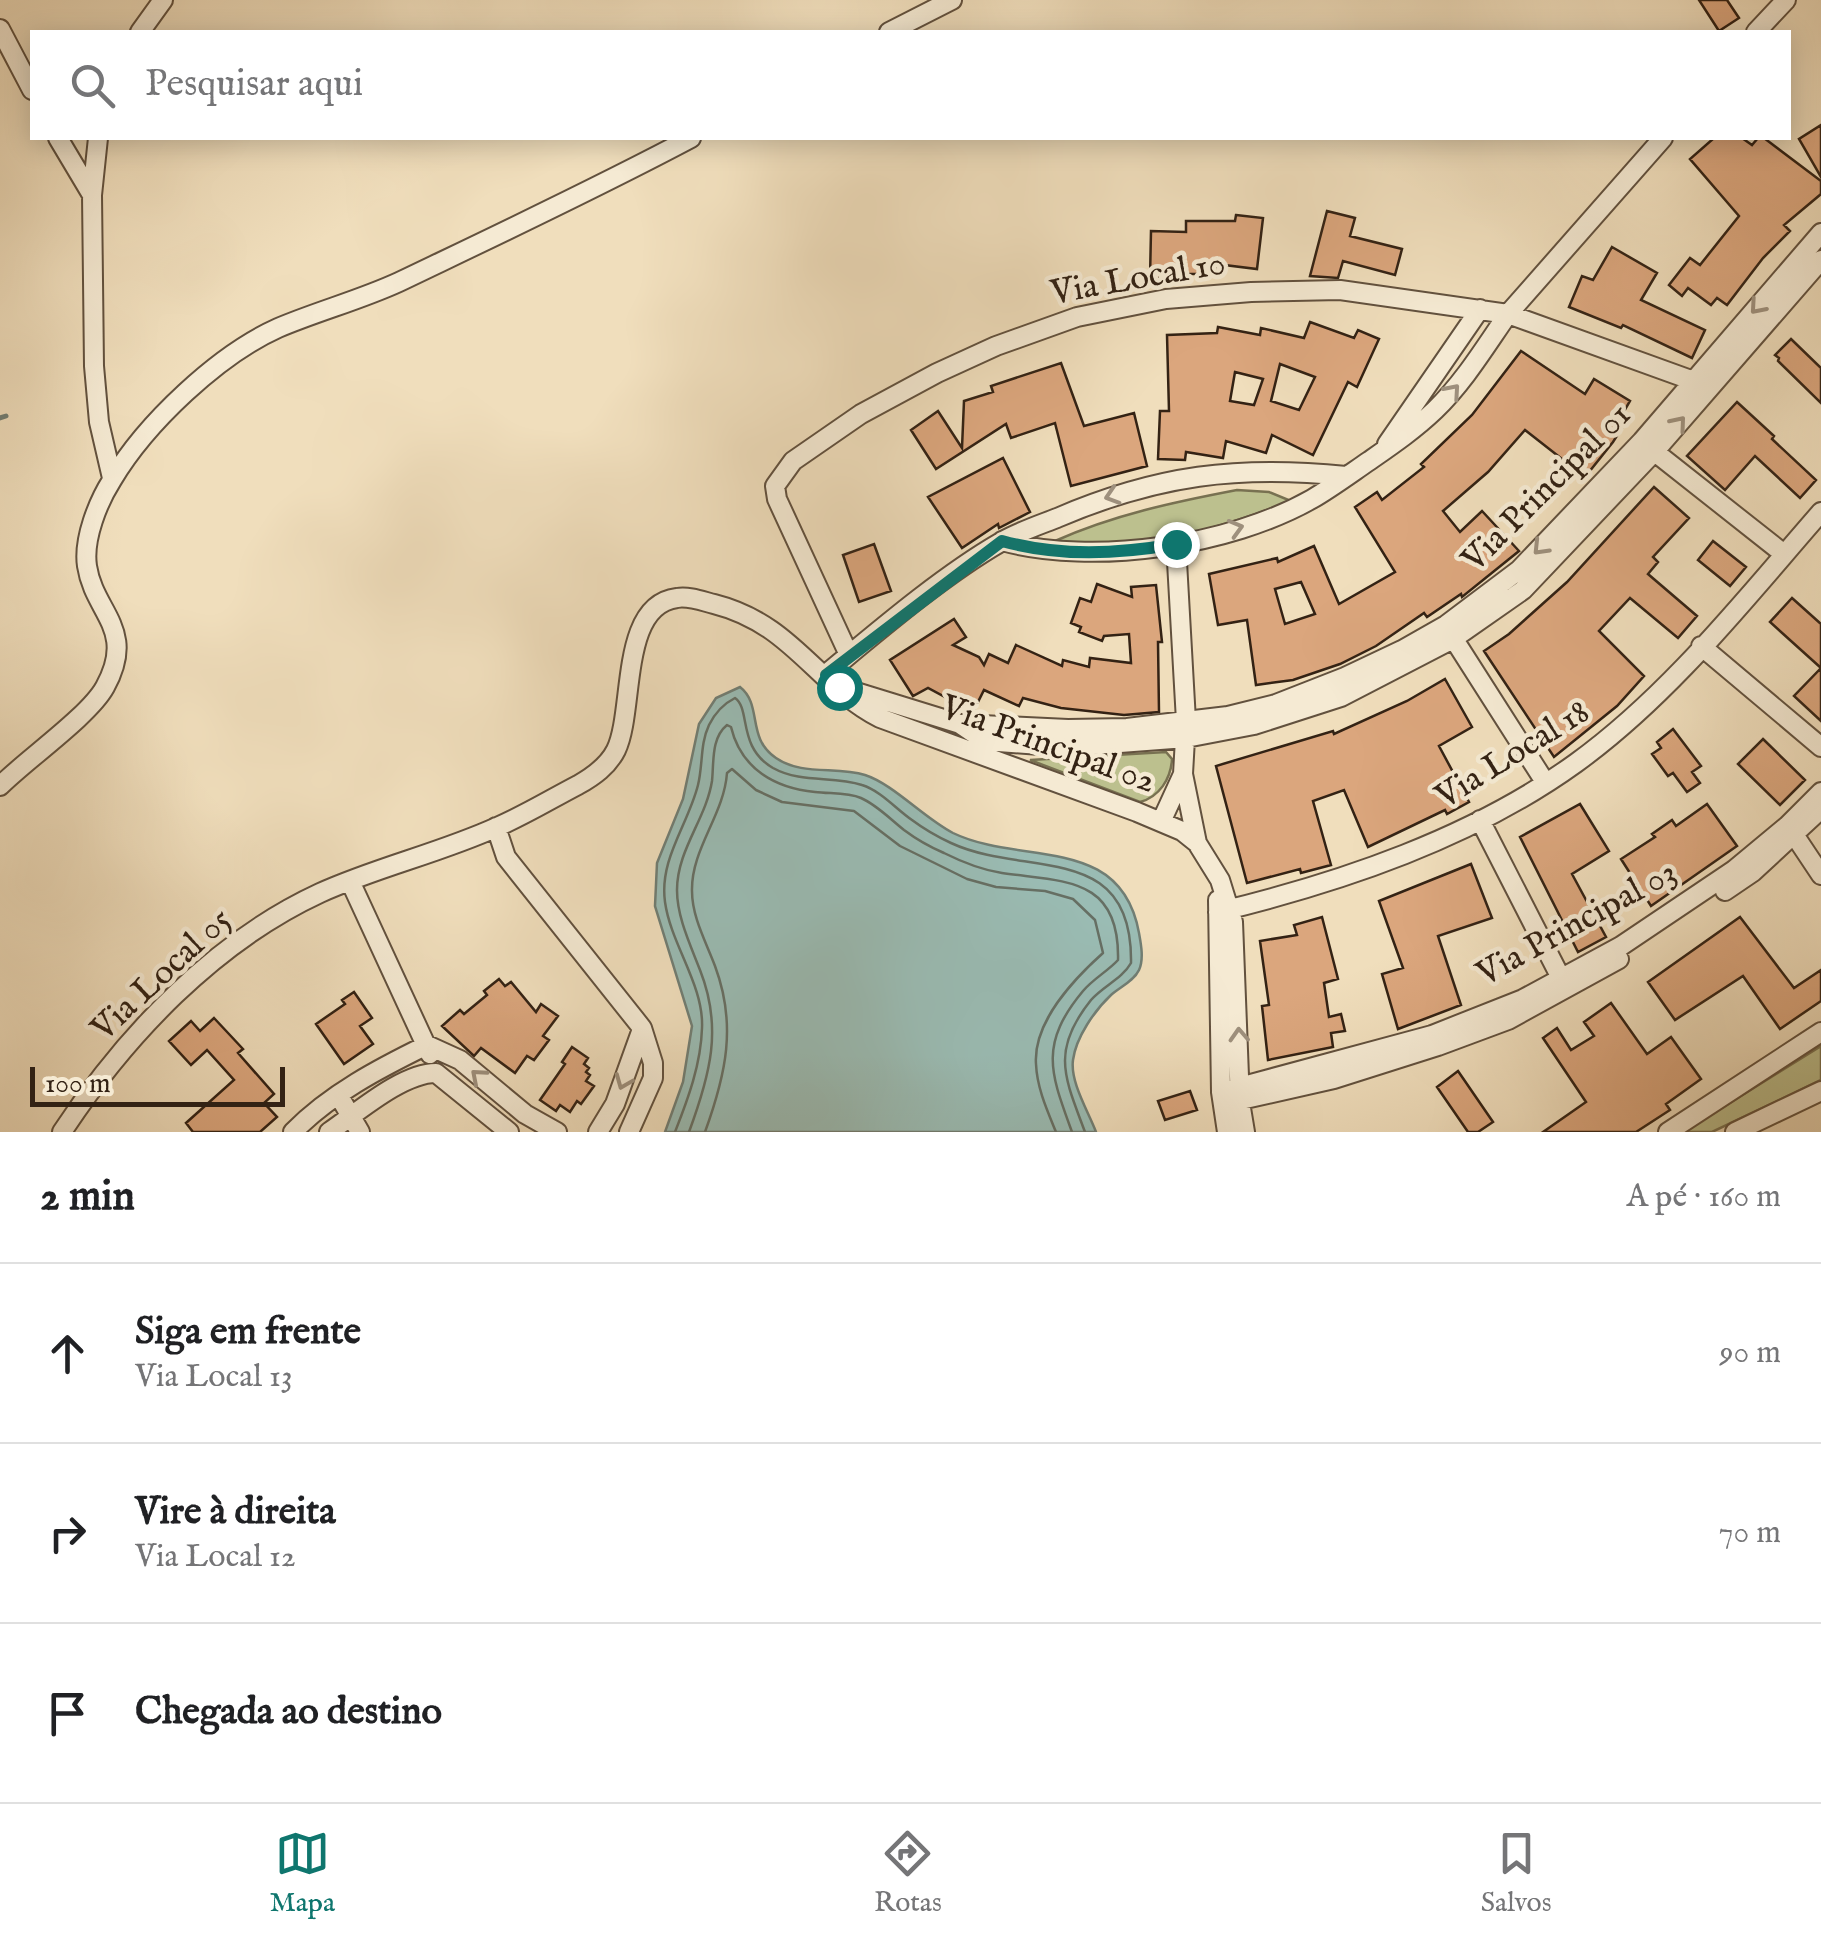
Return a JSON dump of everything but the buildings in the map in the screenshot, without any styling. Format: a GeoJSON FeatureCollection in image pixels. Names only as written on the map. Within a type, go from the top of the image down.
{"type":"FeatureCollection","features":[{"type":"Feature","properties":{"kind":"street"},"geometry":{"type":"LineString","coordinates":[[142,30],[164,0]]}},
{"type":"Feature","properties":{"kind":"street"},"geometry":{"type":"LineString","coordinates":[[893,30],[952,0]]}},
{"type":"Feature","properties":{"kind":"street"},"geometry":{"type":"LineString","coordinates":[[1758,30],[1786,0]]}},
{"type":"Feature","properties":{"kind":"street"},"geometry":{"type":"LineString","coordinates":[[0,29],[30,86]]}},
{"type":"Feature","properties":{"kind":"street"},"geometry":{"type":"LineString","coordinates":[[59,140],[92,196]]}},
{"type":"Feature","properties":{"kind":"street"},"geometry":{"type":"LineString","coordinates":[[98,140],[92,196],[94,366],[99,422],[112,478]]}},
{"type":"Feature","properties":{"kind":"street"},"geometry":{"type":"LineString","coordinates":[[0,786],[91,706],[104,688],[116,648],[114,628],[87,566],[97,510],[112,478],[161,417],[218,366],[275,330],[383,289],[687,140]]}},
{"type":"Feature","properties":{"kind":"street"},"geometry":{"type":"LineString","coordinates":[[1002,541],[1028,548],[1082,553],[1130,552],[1176,544],[1276,516],[1312,499],[1410,433],[1460,384],[1508,314],[1661,140]]}},
{"type":"Feature","properties":{"kind":"street","name":"Via Principal 01"},"geometry":{"type":"LineString","coordinates":[[496,827],[591,778],[606,765],[622,733],[640,630],[648,614],[660,603],[674,598],[728,608],[788,641],[832,681],[960,724],[1068,729],[1186,730],[1276,704],[1450,632],[1648,447],[1821,233]]}},
{"type":"Feature","properties":{"kind":"street","name":"Via Principal 01"},"geometry":{"type":"LineString","coordinates":[[1702,383],[1821,260]]}},
{"type":"Feature","properties":{"kind":"street","name":"Via Local 10"},"geometry":{"type":"LineString","coordinates":[[848,655],[777,499],[775,486],[793,461],[861,414],[996,346],[1077,317],[1166,300],[1252,292],[1340,290],[1508,314],[1702,383]]}},
{"type":"Feature","properties":{"kind":"street"},"geometry":{"type":"LineString","coordinates":[[1382,452],[1480,309]]}},
{"type":"Feature","properties":{"kind":"street"},"geometry":{"type":"LineString","coordinates":[[1648,447],[1784,554]]}},
{"type":"Feature","properties":{"kind":"street"},"geometry":{"type":"LineString","coordinates":[[832,681],[848,655],[1002,541],[1108,496],[1165,480],[1287,470],[1346,476]]}},
{"type":"Feature","properties":{"kind":"street","name":"Via Local 18"},"geometry":{"type":"LineString","coordinates":[[1224,910],[1400,856],[1480,820],[1574,764],[1614,732],[1701,646],[1821,512]]}},
{"type":"Feature","properties":{"kind":"street"},"geometry":{"type":"LineString","coordinates":[[1176,544],[1186,730],[1183,774],[1197,843]]}},
{"type":"Feature","properties":{"kind":"street"},"geometry":{"type":"LineString","coordinates":[[1450,632],[1545,782]]}},
{"type":"Feature","properties":{"kind":"street"},"geometry":{"type":"LineString","coordinates":[[1701,646],[1821,748]]}},
{"type":"Feature","properties":{"kind":"street","name":"Via Principal 02"},"geometry":{"type":"LineString","coordinates":[[832,681],[850,699],[880,718],[1161,822],[1197,843],[1220,880],[1224,910],[1231,1097],[1227,1132]]}},
{"type":"Feature","properties":{"kind":"street"},"geometry":{"type":"LineString","coordinates":[[1161,822],[1183,774]]}},
{"type":"Feature","properties":{"kind":"street","name":"Via Principal 03"},"geometry":{"type":"LineString","coordinates":[[1791,831],[1821,792]]}},
{"type":"Feature","properties":{"kind":"street","name":"Via Principal 03"},"geometry":{"type":"LineString","coordinates":[[1231,1097],[1334,1079],[1508,1020],[1821,809]]}},
{"type":"Feature","properties":{"kind":"street"},"geometry":{"type":"LineString","coordinates":[[1480,820],[1564,983]]}},
{"type":"Feature","properties":{"kind":"street"},"geometry":{"type":"LineString","coordinates":[[496,827],[506,857],[642,1028],[653,1078],[629,1132]]}},
{"type":"Feature","properties":{"kind":"street","name":"Via Local 05"},"geometry":{"type":"LineString","coordinates":[[62,1132],[116,1057],[193,980],[275,917],[350,881],[496,827]]}},
{"type":"Feature","properties":{"kind":"street"},"geometry":{"type":"LineString","coordinates":[[1791,831],[1821,874]]}},
{"type":"Feature","properties":{"kind":"street"},"geometry":{"type":"LineString","coordinates":[[350,881],[428,1045],[436,1073],[509,1132]]}},
{"type":"Feature","properties":{"kind":"street"},"geometry":{"type":"LineString","coordinates":[[598,1132],[614,1104],[642,1028]]}},
{"type":"Feature","properties":{"kind":"street"},"geometry":{"type":"LineString","coordinates":[[1668,1132],[1821,1032]]}},
{"type":"Feature","properties":{"kind":"street"},"geometry":{"type":"LineString","coordinates":[[293,1132],[310,1115],[387,1065],[428,1045]]}},
{"type":"Feature","properties":{"kind":"street"},"geometry":{"type":"LineString","coordinates":[[428,1045],[460,1060],[525,1114],[557,1132]]}},
{"type":"Feature","properties":{"kind":"street"},"geometry":{"type":"LineString","coordinates":[[329,1132],[356,1124],[407,1080],[436,1073]]}},
{"type":"Feature","properties":{"kind":"street"},"geometry":{"type":"LineString","coordinates":[[1735,1132],[1821,1091]]}},
{"type":"Feature","properties":{"kind":"street"},"geometry":{"type":"LineString","coordinates":[[339,1096],[356,1124]]}},
{"type":"Feature","properties":{"kind":"street","name":"Via Principal 02"},"geometry":{"type":"LineString","coordinates":[[1231,1097],[1245,1132]]}},
{"type":"Feature","properties":{"kind":"green space"},"geometry":{"type":"Polygon","coordinates":[[[1237,490],[1269,492],[1291,501],[1204,530],[1146,541],[1055,541],[1144,510],[1237,490]]]}},
{"type":"Feature","properties":{"kind":"green space"},"geometry":{"type":"Polygon","coordinates":[[[1166,752],[1172,759],[1166,780],[1153,796],[1140,802],[1030,760],[1166,752]]]}},
{"type":"Feature","properties":{"kind":"green space"},"geometry":{"type":"Polygon","coordinates":[[[1821,1046],[1821,1080],[1712,1132],[1683,1132],[1821,1046]]]}},
{"type":"Feature","properties":{"kind":"water"},"geometry":{"type":"Polygon","coordinates":[[[740,687],[751,703],[761,741],[786,764],[876,779],[953,833],[980,843],[1090,866],[1112,880],[1129,901],[1139,933],[1141,966],[1099,1008],[1082,1033],[1073,1060],[1074,1078],[1096,1132],[665,1132],[683,1082],[692,1026],[655,906],[657,863],[683,799],[699,724],[716,698],[740,687]]]}},
{"type":"Feature","properties":{"kind":"waterway"},"geometry":{"type":"LineString","coordinates":[[0,418],[6,416]]}},
{"type":"Feature","properties":{"kind":"route"},"geometry":{"type":"LineString","coordinates":[[839,687],[826,675],[848,655],[1002,541],[1028,548],[1082,553],[1130,552],[1176,544]]}}]}
